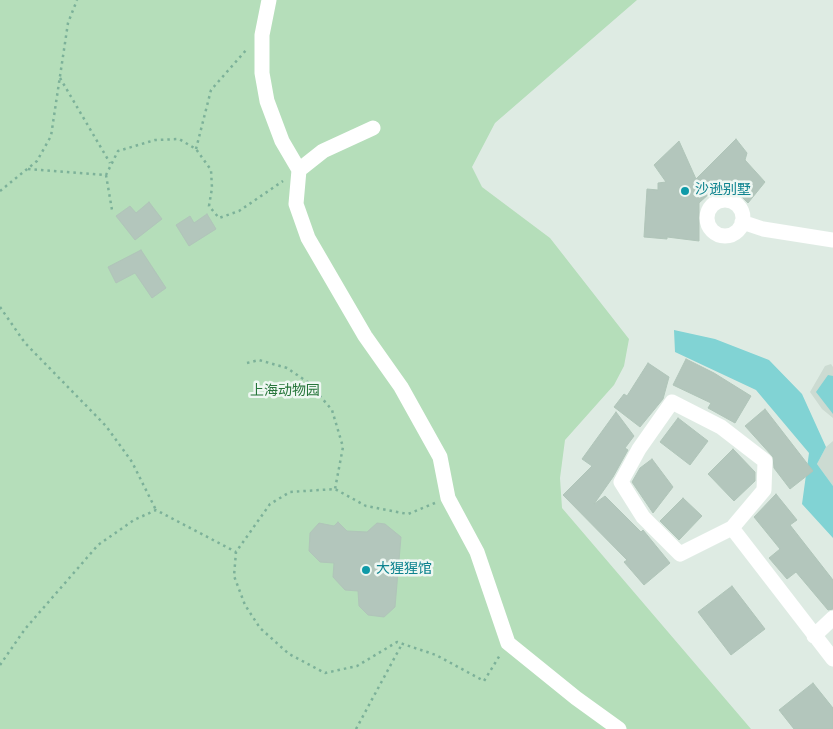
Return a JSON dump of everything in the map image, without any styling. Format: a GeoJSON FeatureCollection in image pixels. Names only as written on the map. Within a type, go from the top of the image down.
{"type":"FeatureCollection","features":[{"type":"Feature","properties":{"kind":"street"},"geometry":{"type":"LineString","coordinates":[[269,0],[262,35],[262,73],[267,101],[282,141],[299,170],[296,204],[308,238],[365,336],[401,387],[440,457],[448,498],[477,552],[508,643],[576,698],[619,729]]}},
{"type":"Feature","properties":{"kind":"street"},"geometry":{"type":"LineString","coordinates":[[299,170],[323,151],[372,128]]}},
{"type":"Feature","properties":{"kind":"street"},"geometry":{"type":"LineString","coordinates":[[742,222],[762,229],[833,240]]}},
{"type":"Feature","properties":{"kind":"street"},"geometry":{"type":"LineString","coordinates":[[672,402],[721,427],[765,462],[764,490],[732,528],[680,554],[643,517],[621,482],[639,449],[672,402]]}},
{"type":"Feature","properties":{"kind":"street"},"geometry":{"type":"LineString","coordinates":[[732,528],[833,659]]}},
{"type":"Feature","properties":{"kind":"street"},"geometry":{"type":"LineString","coordinates":[[814,636],[833,618]]}},
{"type":"Feature","properties":{"kind":"path"},"geometry":{"type":"LineString","coordinates":[[0,191],[37,161],[51,136],[68,23],[77,0]]}},
{"type":"Feature","properties":{"kind":"path"},"geometry":{"type":"LineString","coordinates":[[196,149],[211,90],[262,35]]}},
{"type":"Feature","properties":{"kind":"path"},"geometry":{"type":"LineString","coordinates":[[60,77],[77,110],[110,163]]}},
{"type":"Feature","properties":{"kind":"path"},"geometry":{"type":"LineString","coordinates":[[112,210],[106,175],[110,163],[118,151],[155,140],[179,139],[196,149],[211,170],[210,206],[219,218],[239,211],[299,170]]}},
{"type":"Feature","properties":{"kind":"path"},"geometry":{"type":"LineString","coordinates":[[28,169],[106,175]]}},
{"type":"Feature","properties":{"kind":"path"},"geometry":{"type":"LineString","coordinates":[[0,307],[25,343],[106,426],[132,462],[156,510],[236,552]]}},
{"type":"Feature","properties":{"kind":"path"},"geometry":{"type":"LineString","coordinates":[[247,363],[259,360],[287,368],[309,383],[332,410],[343,447],[334,489]]}},
{"type":"Feature","properties":{"kind":"path"},"geometry":{"type":"LineString","coordinates":[[448,498],[408,514],[366,506],[334,489],[290,492],[270,504],[236,552],[234,576],[245,605],[260,628],[289,654],[325,673],[357,666],[397,642],[436,655],[484,681],[508,643]]}},
{"type":"Feature","properties":{"kind":"path"},"geometry":{"type":"LineString","coordinates":[[0,665],[24,629],[98,545],[134,520],[156,510]]}},
{"type":"Feature","properties":{"kind":"path"},"geometry":{"type":"LineString","coordinates":[[356,729],[402,644]]}},
{"type":"Feature","properties":{"kind":"shaded area"},"geometry":{"type":"Polygon","coordinates":[[[831,364],[833,367],[833,418],[822,409],[810,392],[825,366],[831,364]]]}},
{"type":"Feature","properties":{"kind":"shaded area"},"geometry":{"type":"Polygon","coordinates":[[[833,441],[833,486],[817,464],[826,447],[833,441]]]}},
{"type":"Feature","properties":{"kind":"green space","name":"上海动物园"},"geometry":{"type":"Polygon","coordinates":[[[0,0],[637,0],[495,123],[472,167],[482,187],[550,238],[629,339],[624,366],[614,385],[565,440],[560,478],[562,508],[751,729],[0,729],[0,0]]]}},
{"type":"Feature","properties":{"kind":"water"},"geometry":{"type":"Polygon","coordinates":[[[674,330],[715,339],[769,360],[802,394],[826,447],[817,464],[833,486],[833,538],[802,504],[809,453],[756,390],[675,352],[674,330]]]}},
{"type":"Feature","properties":{"kind":"water"},"geometry":{"type":"Polygon","coordinates":[[[828,375],[833,376],[833,414],[816,392],[828,375]]]}},
{"type":"Feature","properties":{"kind":"building","name":"沙逊别墅"},"geometry":{"type":"Polygon","coordinates":[[[736,139],[747,153],[745,160],[765,182],[748,203],[729,184],[719,197],[711,192],[699,203],[699,241],[667,237],[667,239],[644,237],[647,189],[658,190],[658,183],[666,182],[654,165],[679,141],[696,179],[736,139]]]}},
{"type":"Feature","properties":{"kind":"building"},"geometry":{"type":"Polygon","coordinates":[[[149,202],[162,219],[135,240],[116,216],[130,206],[136,213],[149,202]]]}},
{"type":"Feature","properties":{"kind":"building"},"geometry":{"type":"Polygon","coordinates":[[[207,214],[216,229],[189,246],[176,225],[190,216],[194,223],[207,214]]]}},
{"type":"Feature","properties":{"kind":"building"},"geometry":{"type":"Polygon","coordinates":[[[141,250],[166,288],[152,298],[135,273],[116,283],[108,267],[141,250]]]}},
{"type":"Feature","properties":{"kind":"building"},"geometry":{"type":"Polygon","coordinates":[[[686,359],[714,373],[751,396],[735,423],[708,408],[711,403],[673,385],[686,359]]]}},
{"type":"Feature","properties":{"kind":"building"},"geometry":{"type":"Polygon","coordinates":[[[648,363],[669,377],[663,399],[640,427],[614,407],[624,394],[627,396],[648,363]]]}},
{"type":"Feature","properties":{"kind":"building"},"geometry":{"type":"Polygon","coordinates":[[[765,409],[813,471],[790,489],[774,468],[773,457],[745,426],[765,409]]]}},
{"type":"Feature","properties":{"kind":"building"},"geometry":{"type":"Polygon","coordinates":[[[616,412],[634,436],[625,448],[628,450],[613,477],[594,504],[605,496],[641,532],[643,530],[670,563],[644,585],[624,562],[627,560],[563,495],[592,466],[582,459],[616,412]]]}},
{"type":"Feature","properties":{"kind":"building"},"geometry":{"type":"Polygon","coordinates":[[[678,418],[708,441],[690,465],[660,442],[678,418]]]}},
{"type":"Feature","properties":{"kind":"building"},"geometry":{"type":"Polygon","coordinates":[[[733,449],[755,472],[755,481],[734,501],[708,474],[733,449]]]}},
{"type":"Feature","properties":{"kind":"building"},"geometry":{"type":"Polygon","coordinates":[[[652,459],[673,487],[653,513],[632,482],[640,468],[652,459]]]}},
{"type":"Feature","properties":{"kind":"building"},"geometry":{"type":"Polygon","coordinates":[[[776,494],[797,520],[790,525],[833,580],[833,609],[828,610],[796,572],[787,579],[769,558],[780,549],[754,517],[776,494]]]}},
{"type":"Feature","properties":{"kind":"building"},"geometry":{"type":"Polygon","coordinates":[[[683,498],[702,516],[679,540],[660,521],[683,498]]]}},
{"type":"Feature","properties":{"kind":"building","name":"大猩猩馆"},"geometry":{"type":"Polygon","coordinates":[[[338,522],[347,531],[367,532],[377,523],[385,524],[401,537],[395,607],[384,617],[368,615],[359,606],[358,591],[345,590],[333,577],[334,563],[320,562],[309,551],[310,533],[319,523],[334,526],[338,522]]]}},
{"type":"Feature","properties":{"kind":"building"},"geometry":{"type":"Polygon","coordinates":[[[732,586],[765,629],[731,655],[698,612],[732,586]]]}},
{"type":"Feature","properties":{"kind":"building"},"geometry":{"type":"Polygon","coordinates":[[[813,683],[833,708],[833,729],[794,729],[779,710],[813,683]]]}},
{"type":"Feature","properties":{"kind":"place","name":"沙逊别墅"},"geometry":{"type":"Point","coordinates":[685,191]}},
{"type":"Feature","properties":{"kind":"place","name":"大猩猩馆"},"geometry":{"type":"Point","coordinates":[366,570]}}]}
